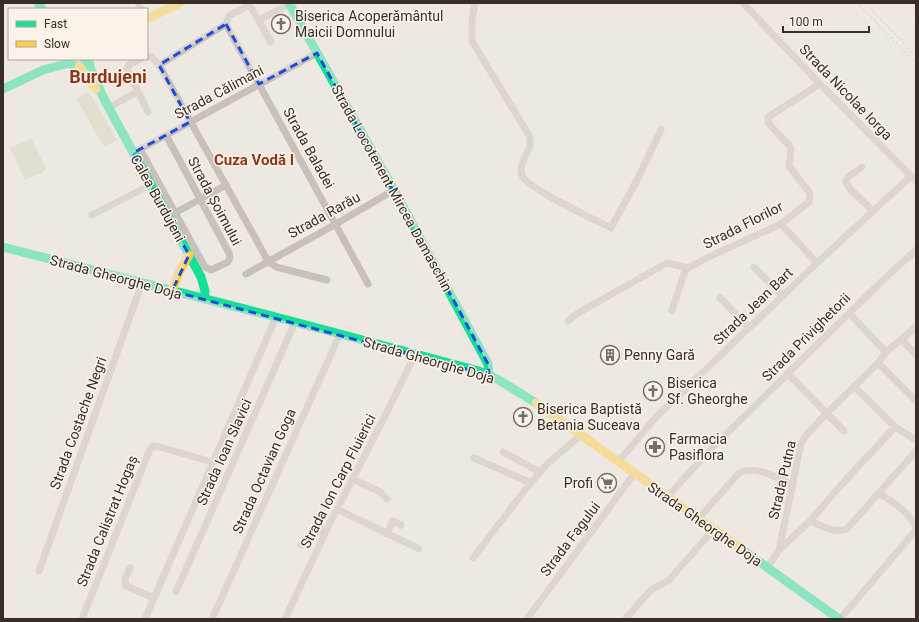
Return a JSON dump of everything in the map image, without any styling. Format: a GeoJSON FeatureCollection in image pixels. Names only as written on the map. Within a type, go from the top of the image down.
{"type":"FeatureCollection","features":[{"type":"Feature","properties":{"kind":"main road"},"geometry":{"type":"LineString","coordinates":[[148,19],[180,3]]}},
{"type":"Feature","properties":{"kind":"main road","name":"Strada Locotenent Mircea Damaschin"},"geometry":{"type":"LineString","coordinates":[[290,3],[394,190],[488,364],[489,375]]}},
{"type":"Feature","properties":{"kind":"main road"},"geometry":{"type":"LineString","coordinates":[[43,70],[58,60]]}},
{"type":"Feature","properties":{"kind":"main road"},"geometry":{"type":"LineString","coordinates":[[3,89],[43,70],[67,61],[75,66],[83,66],[89,60]]}},
{"type":"Feature","properties":{"kind":"main road","name":"Calea Burdujeni"},"geometry":{"type":"LineString","coordinates":[[89,60],[90,67],[108,108],[136,151],[150,184],[201,277],[205,291],[204,299]]}},
{"type":"Feature","properties":{"kind":"main road","name":"Calea Burdujeni"},"geometry":{"type":"LineString","coordinates":[[79,66],[104,100]]}},
{"type":"Feature","properties":{"kind":"main road","name":"Strada Gheorghe Doja"},"geometry":{"type":"LineString","coordinates":[[3,247],[296,322],[489,375],[519,391],[840,619]]}},
{"type":"Feature","properties":{"kind":"main road"},"geometry":{"type":"LineString","coordinates":[[172,291],[179,272],[189,255]]}},
{"type":"Feature","properties":{"kind":"street"},"geometry":{"type":"LineString","coordinates":[[259,20],[290,3]]}},
{"type":"Feature","properties":{"kind":"street"},"geometry":{"type":"LineString","coordinates":[[475,3],[472,20],[472,41],[530,137],[530,145],[522,164],[522,175],[526,181],[548,196],[611,228],[637,180],[661,130]]}},
{"type":"Feature","properties":{"kind":"street","name":"Strada Nicolae Iorga"},"geometry":{"type":"LineString","coordinates":[[743,3],[913,179]]}},
{"type":"Feature","properties":{"kind":"street"},"geometry":{"type":"LineString","coordinates":[[159,65],[226,24],[229,16],[249,6],[259,20],[271,42]]}},
{"type":"Feature","properties":{"kind":"street","name":"Strada Baladei"},"geometry":{"type":"LineString","coordinates":[[226,24],[368,284]]}},
{"type":"Feature","properties":{"kind":"street","name":"Strada Călimani"},"geometry":{"type":"LineString","coordinates":[[136,151],[317,53]]}},
{"type":"Feature","properties":{"kind":"street"},"geometry":{"type":"LineString","coordinates":[[148,56],[152,57],[159,65],[268,261],[276,267],[326,280]]}},
{"type":"Feature","properties":{"kind":"street"},"geometry":{"type":"LineString","coordinates":[[138,60],[129,65],[127,69],[148,112]]}},
{"type":"Feature","properties":{"kind":"street","name":"Strada Florilor"},"geometry":{"type":"LineString","coordinates":[[688,268],[780,224],[809,202],[810,196],[805,186],[789,166],[790,145],[768,123],[768,117],[820,84]]}},
{"type":"Feature","properties":{"kind":"street"},"geometry":{"type":"LineString","coordinates":[[108,108],[138,92]]}},
{"type":"Feature","properties":{"kind":"street","name":"Strada Șoimului"},"geometry":{"type":"LineString","coordinates":[[166,135],[230,257],[228,262],[211,270],[205,267],[175,213]]}},
{"type":"Feature","properties":{"kind":"street"},"geometry":{"type":"LineString","coordinates":[[136,151],[175,213],[226,185]]}},
{"type":"Feature","properties":{"kind":"street"},"geometry":{"type":"LineString","coordinates":[[862,167],[848,177],[846,181],[849,188],[873,211]]}},
{"type":"Feature","properties":{"kind":"street","name":"Strada Jean Bart"},"geometry":{"type":"LineString","coordinates":[[619,461],[656,417],[873,211],[913,179]]}},
{"type":"Feature","properties":{"kind":"street"},"geometry":{"type":"LineString","coordinates":[[92,214],[150,184]]}},
{"type":"Feature","properties":{"kind":"street","name":"Strada Rarău"},"geometry":{"type":"LineString","coordinates":[[246,274],[394,190]]}},
{"type":"Feature","properties":{"kind":"street"},"geometry":{"type":"LineString","coordinates":[[780,224],[817,263]]}},
{"type":"Feature","properties":{"kind":"street","name":"Strada Privighetorii"},"geometry":{"type":"LineString","coordinates":[[667,497],[713,447],[849,313],[916,250]]}},
{"type":"Feature","properties":{"kind":"street"},"geometry":{"type":"LineString","coordinates":[[568,321],[578,313],[666,262],[688,268],[685,271],[672,310]]}},
{"type":"Feature","properties":{"kind":"street"},"geometry":{"type":"LineString","coordinates":[[754,267],[783,296]]}},
{"type":"Feature","properties":{"kind":"street","name":"Strada Costache Negri"},"geometry":{"type":"LineString","coordinates":[[39,571],[142,283]]}},
{"type":"Feature","properties":{"kind":"street"},"geometry":{"type":"LineString","coordinates":[[720,298],[749,328]]}},
{"type":"Feature","properties":{"kind":"street"},"geometry":{"type":"LineString","coordinates":[[849,313],[886,352]]}},
{"type":"Feature","properties":{"kind":"street"},"geometry":{"type":"LineString","coordinates":[[145,619],[276,317]]}},
{"type":"Feature","properties":{"kind":"street","name":"Strada Ioan Slavici"},"geometry":{"type":"LineString","coordinates":[[176,592],[296,322]]}},
{"type":"Feature","properties":{"kind":"street","name":"Strada Putna"},"geometry":{"type":"LineString","coordinates":[[779,550],[801,442],[826,414],[878,363],[886,352],[916,327]]}},
{"type":"Feature","properties":{"kind":"street","name":"Strada Octavian Goga"},"geometry":{"type":"LineString","coordinates":[[212,619],[340,334]]}},
{"type":"Feature","properties":{"kind":"street"},"geometry":{"type":"LineString","coordinates":[[902,340],[916,355]]}},
{"type":"Feature","properties":{"kind":"street","name":"Strada Ion Carp Fluierici"},"geometry":{"type":"LineString","coordinates":[[284,619],[327,529],[415,354]]}},
{"type":"Feature","properties":{"kind":"street"},"geometry":{"type":"LineString","coordinates":[[878,363],[916,401]]}},
{"type":"Feature","properties":{"kind":"street"},"geometry":{"type":"LineString","coordinates":[[788,374],[844,431]]}},
{"type":"Feature","properties":{"kind":"street"},"geometry":{"type":"LineString","coordinates":[[854,386],[895,427],[915,438]]}},
{"type":"Feature","properties":{"kind":"street","name":"Strada Putna"},"geometry":{"type":"LineString","coordinates":[[767,568],[779,550],[810,521],[895,427]]}},
{"type":"Feature","properties":{"kind":"street"},"geometry":{"type":"LineString","coordinates":[[473,558],[540,472],[548,463],[581,435]]}},
{"type":"Feature","properties":{"kind":"street","name":"Strada Calistrat Hogaș"},"geometry":{"type":"LineString","coordinates":[[82,619],[150,449],[153,446],[160,447],[212,462]]}},
{"type":"Feature","properties":{"kind":"street"},"geometry":{"type":"LineString","coordinates":[[503,452],[540,472]]}},
{"type":"Feature","properties":{"kind":"street"},"geometry":{"type":"LineString","coordinates":[[810,521],[826,528],[847,529],[916,452]]}},
{"type":"Feature","properties":{"kind":"street"},"geometry":{"type":"LineString","coordinates":[[474,458],[531,483]]}},
{"type":"Feature","properties":{"kind":"street"},"geometry":{"type":"LineString","coordinates":[[698,519],[739,474],[745,471],[765,472],[793,485]]}},
{"type":"Feature","properties":{"kind":"street","name":"Strada Fagului"},"geometry":{"type":"LineString","coordinates":[[527,619],[634,474]]}},
{"type":"Feature","properties":{"kind":"street"},"geometry":{"type":"LineString","coordinates":[[352,479],[380,492],[387,500]]}},
{"type":"Feature","properties":{"kind":"street"},"geometry":{"type":"LineString","coordinates":[[840,619],[916,529],[914,523],[902,510],[880,493]]}},
{"type":"Feature","properties":{"kind":"street"},"geometry":{"type":"LineString","coordinates":[[337,509],[419,549]]}},
{"type":"Feature","properties":{"kind":"street"},"geometry":{"type":"LineString","coordinates":[[387,534],[393,521],[401,524]]}},
{"type":"Feature","properties":{"kind":"street"},"geometry":{"type":"LineString","coordinates":[[301,544],[315,533],[327,529]]}},
{"type":"Feature","properties":{"kind":"street"},"geometry":{"type":"LineString","coordinates":[[625,619],[650,590],[669,580],[713,530]]}},
{"type":"Feature","properties":{"kind":"street"},"geometry":{"type":"LineString","coordinates":[[130,568],[125,579],[126,586],[154,598]]}},
{"type":"Feature","properties":{"kind":"highlighted area"},"geometry":{"type":"Polygon","coordinates":[[[226,24],[259,84],[317,53],[488,364],[489,375],[172,291],[189,255],[133,153],[190,122],[159,65],[226,24]]]}},
{"type":"Feature","properties":{"kind":"green space"},"geometry":{"type":"Polygon","coordinates":[[[89,92],[117,140],[104,147],[76,98],[89,92]]]}},
{"type":"Feature","properties":{"kind":"green space"},"geometry":{"type":"Polygon","coordinates":[[[31,138],[47,170],[25,180],[10,148],[31,138]]]}},
{"type":"Feature","properties":{"kind":"railway"},"geometry":{"type":"LineString","coordinates":[[857,3],[916,64]]}},
{"type":"Feature","properties":{"kind":"railway"},"geometry":{"type":"LineString","coordinates":[[872,11],[916,55]]}},
{"type":"Feature","properties":{"kind":"traffic: fast"},"geometry":{"type":"LineString","coordinates":[[38,3],[41,8]]}},
{"type":"Feature","properties":{"kind":"traffic: fast"},"geometry":{"type":"LineString","coordinates":[[289,3],[394,190],[488,364],[489,375]]}},
{"type":"Feature","properties":{"kind":"traffic: fast"},"geometry":{"type":"LineString","coordinates":[[67,60],[78,66],[88,60]]}},
{"type":"Feature","properties":{"kind":"traffic: fast"},"geometry":{"type":"LineString","coordinates":[[89,60],[90,67],[104,99],[201,277],[205,291],[204,299]]}},
{"type":"Feature","properties":{"kind":"traffic: fast"},"geometry":{"type":"LineString","coordinates":[[3,89],[43,70],[69,63]]}},
{"type":"Feature","properties":{"kind":"traffic: fast"},"geometry":{"type":"LineString","coordinates":[[3,247],[479,371],[499,380],[536,403]]}},
{"type":"Feature","properties":{"kind":"traffic: fast"},"geometry":{"type":"LineString","coordinates":[[740,548],[839,619]]}},
{"type":"Feature","properties":{"kind":"traffic: slow"},"geometry":{"type":"LineString","coordinates":[[148,19],[180,3]]}},
{"type":"Feature","properties":{"kind":"traffic: slow"},"geometry":{"type":"LineString","coordinates":[[79,66],[96,89]]}},
{"type":"Feature","properties":{"kind":"traffic: slow"},"geometry":{"type":"LineString","coordinates":[[172,291],[179,272],[189,255]]}},
{"type":"Feature","properties":{"kind":"traffic: slow"},"geometry":{"type":"LineString","coordinates":[[536,403],[740,548]]}},
{"type":"Feature","properties":{"kind":"place","name":"Biserica Acoperământul Maicii Domnului"},"geometry":{"type":"Point","coordinates":[281,24]}},
{"type":"Feature","properties":{"kind":"place","name":"Penny Gară"},"geometry":{"type":"Point","coordinates":[610,355]}},
{"type":"Feature","properties":{"kind":"place","name":"Biserica Sf. Gheorghe"},"geometry":{"type":"Point","coordinates":[653,391]}},
{"type":"Feature","properties":{"kind":"place","name":"Biserica Baptistă Betania Suceava"},"geometry":{"type":"Point","coordinates":[523,417]}},
{"type":"Feature","properties":{"kind":"place","name":"Farmacia Pasiflora"},"geometry":{"type":"Point","coordinates":[655,447]}},
{"type":"Feature","properties":{"kind":"place","name":"Profi"},"geometry":{"type":"Point","coordinates":[607,483]}},
{"type":"Feature","properties":{"kind":"district","name":"Burdujeni"},"geometry":{"type":"Point","coordinates":[108,76]}},
{"type":"Feature","properties":{"kind":"district","name":"Cuza Vodă I"},"geometry":{"type":"Point","coordinates":[254,160]}}]}
